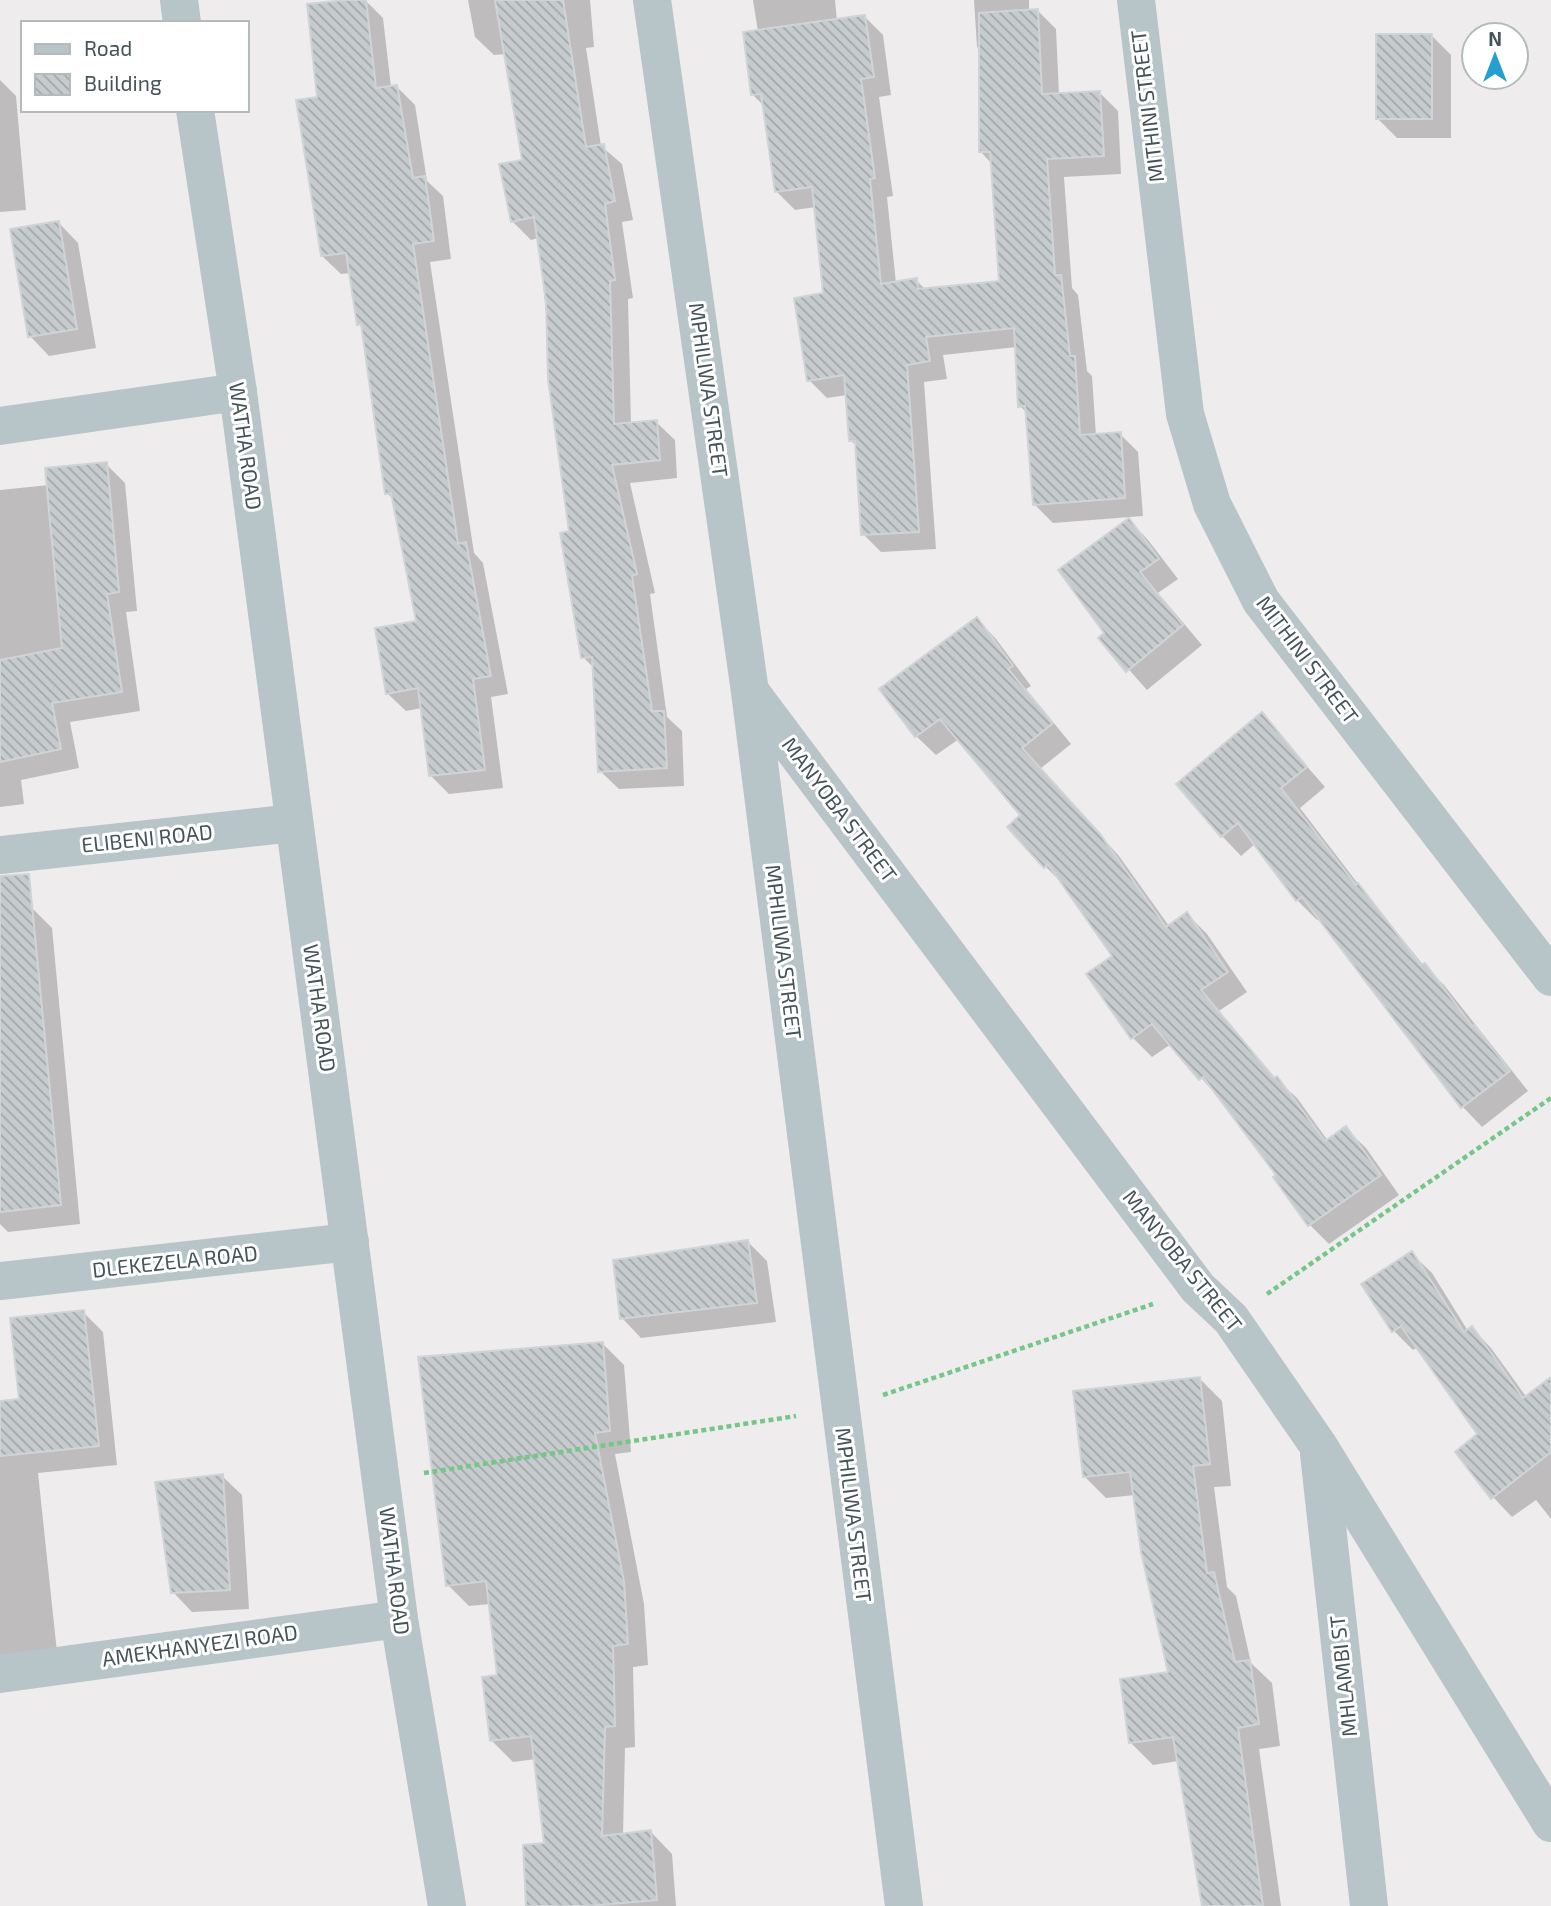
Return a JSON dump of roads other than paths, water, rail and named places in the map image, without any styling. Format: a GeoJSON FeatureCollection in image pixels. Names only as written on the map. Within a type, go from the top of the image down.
{"type":"FeatureCollection","features":[{"type":"Feature","properties":{"kind":"street"},"geometry":{"type":"LineString","coordinates":[[179,0],[182,21]]}},
{"type":"Feature","properties":{"kind":"street","name":"MPHILIWA STREET"},"geometry":{"type":"LineString","coordinates":[[652,0],[750,692],[904,1906]]}},
{"type":"Feature","properties":{"kind":"street","name":"MITHINI STREET"},"geometry":{"type":"LineString","coordinates":[[1136,0],[1185,414],[1212,504],[1261,601],[1551,977]]}},
{"type":"Feature","properties":{"kind":"street","name":"WATHA ROAD"},"geometry":{"type":"LineString","coordinates":[[195,112],[238,392],[399,1619],[447,1906]]}},
{"type":"Feature","properties":{"kind":"street"},"geometry":{"type":"LineString","coordinates":[[0,426],[238,392]]}},
{"type":"Feature","properties":{"kind":"street","name":"MANYOBA STREET"},"geometry":{"type":"LineString","coordinates":[[750,692],[1198,1288],[1231,1319],[1318,1445],[1551,1823]]}},
{"type":"Feature","properties":{"kind":"street","name":"ELIBENI ROAD"},"geometry":{"type":"LineString","coordinates":[[0,855],[294,823]]}},
{"type":"Feature","properties":{"kind":"street","name":"DLEKEZELA ROAD"},"geometry":{"type":"LineString","coordinates":[[0,1281],[350,1242]]}},
{"type":"Feature","properties":{"kind":"street","name":"MHLAMBI ST"},"geometry":{"type":"LineString","coordinates":[[1318,1445],[1369,1906]]}},
{"type":"Feature","properties":{"kind":"street","name":"AMEKHANYEZI ROAD"},"geometry":{"type":"LineString","coordinates":[[0,1674],[399,1619]]}}]}
